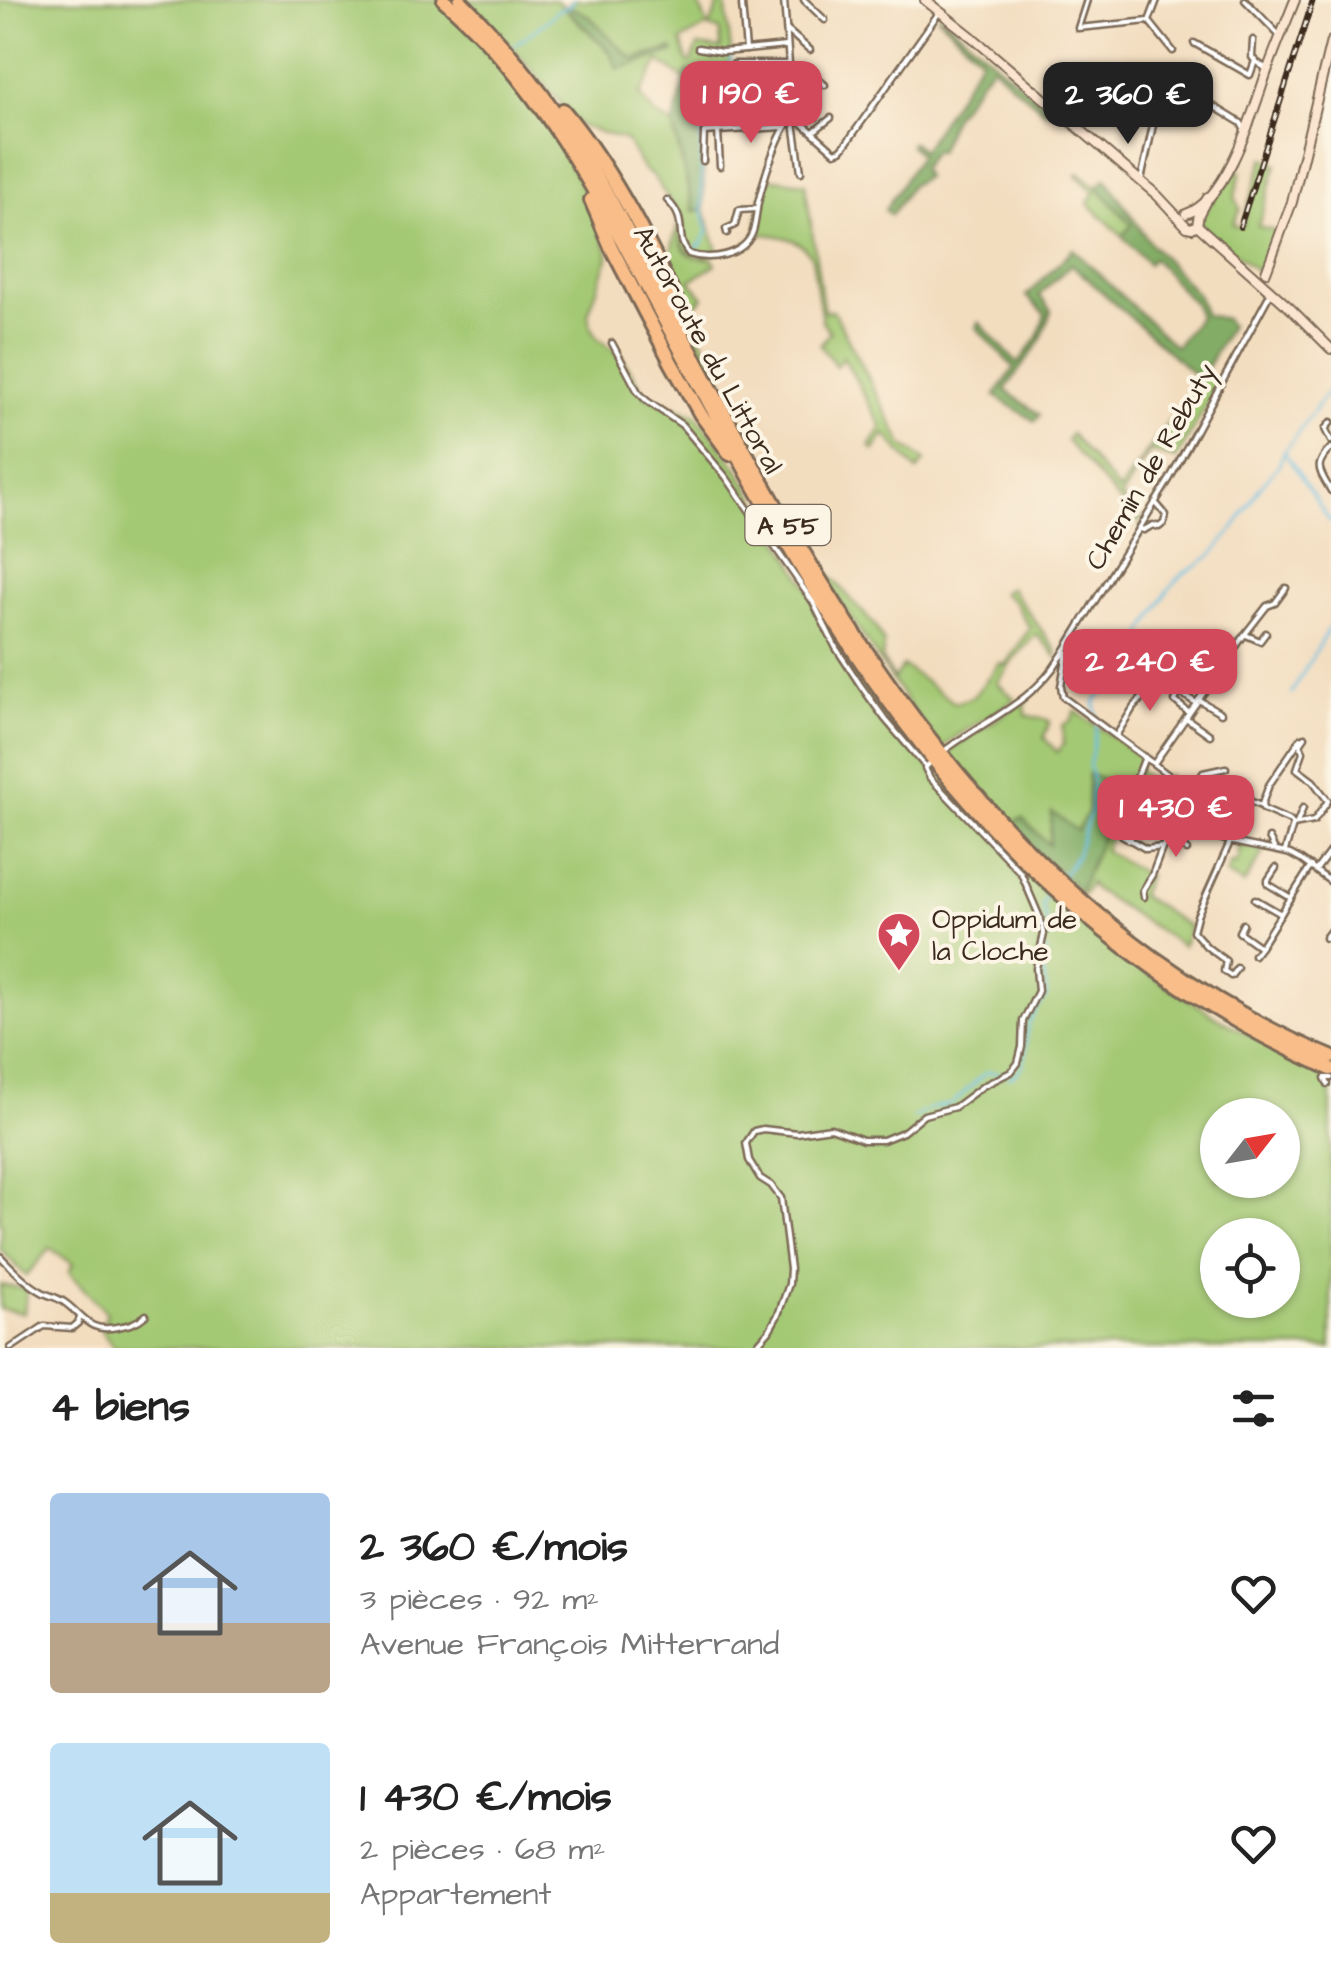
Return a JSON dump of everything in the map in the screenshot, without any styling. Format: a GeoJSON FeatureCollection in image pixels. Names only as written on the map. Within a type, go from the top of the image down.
{"type":"FeatureCollection","features":[{"type":"Feature","properties":{"kind":"highway","name":"Autoroute du Littoral"},"geometry":{"type":"LineString","coordinates":[[444,0],[491,45],[561,136],[805,574],[854,652],[932,759],[975,811],[1033,870],[1099,928],[1162,975],[1330,1077]]}},
{"type":"Feature","properties":{"kind":"highway","name":"Autoroute du Littoral"},"geometry":{"type":"LineString","coordinates":[[460,0],[516,54],[592,147],[659,264],[756,468],[831,598],[900,701],[972,791],[1026,850],[1166,966],[1264,1027],[1331,1057]]}},
{"type":"Feature","properties":{"kind":"main road"},"geometry":{"type":"LineString","coordinates":[[927,0],[1140,182],[1191,220],[1331,350]]}},
{"type":"Feature","properties":{"kind":"main road"},"geometry":{"type":"LineString","coordinates":[[1191,220],[1227,174],[1295,0]]}},
{"type":"Feature","properties":{"kind":"main road"},"geometry":{"type":"LineString","coordinates":[[1260,283],[1292,202],[1331,41]]}},
{"type":"Feature","properties":{"kind":"street"},"geometry":{"type":"LineString","coordinates":[[784,0],[801,172]]}},
{"type":"Feature","properties":{"kind":"street"},"geometry":{"type":"LineString","coordinates":[[804,0],[825,20]]}},
{"type":"Feature","properties":{"kind":"street"},"geometry":{"type":"LineString","coordinates":[[1088,0],[1078,28],[1149,21]]}},
{"type":"Feature","properties":{"kind":"street"},"geometry":{"type":"LineString","coordinates":[[1149,21],[1157,0]]}},
{"type":"Feature","properties":{"kind":"street"},"geometry":{"type":"LineString","coordinates":[[1245,0],[1280,36]]}},
{"type":"Feature","properties":{"kind":"street"},"geometry":{"type":"LineString","coordinates":[[742,5],[746,50]]}},
{"type":"Feature","properties":{"kind":"street"},"geometry":{"type":"LineString","coordinates":[[752,103],[753,115],[793,114],[835,152],[841,150],[940,11]]}},
{"type":"Feature","properties":{"kind":"street"},"geometry":{"type":"LineString","coordinates":[[1149,21],[1173,51]]}},
{"type":"Feature","properties":{"kind":"street"},"geometry":{"type":"LineString","coordinates":[[787,30],[810,50]]}},
{"type":"Feature","properties":{"kind":"street"},"geometry":{"type":"LineString","coordinates":[[1194,43],[1250,76],[1254,40]]}},
{"type":"Feature","properties":{"kind":"street"},"geometry":{"type":"LineString","coordinates":[[698,48],[722,52],[788,46]]}},
{"type":"Feature","properties":{"kind":"street"},"geometry":{"type":"LineString","coordinates":[[1254,62],[1268,70]]}},
{"type":"Feature","properties":{"kind":"street"},"geometry":{"type":"LineString","coordinates":[[734,64],[789,64]]}},
{"type":"Feature","properties":{"kind":"street"},"geometry":{"type":"LineString","coordinates":[[790,78],[806,69],[825,86]]}},
{"type":"Feature","properties":{"kind":"street"},"geometry":{"type":"LineString","coordinates":[[1137,78],[1163,93]]}},
{"type":"Feature","properties":{"kind":"street"},"geometry":{"type":"LineString","coordinates":[[1140,182],[1167,78],[1247,128]]}},
{"type":"Feature","properties":{"kind":"street"},"geometry":{"type":"LineString","coordinates":[[792,97],[816,117]]}},
{"type":"Feature","properties":{"kind":"street"},"geometry":{"type":"LineString","coordinates":[[666,200],[681,220],[682,244],[692,256],[723,256],[741,246],[752,235],[762,188],[784,127],[793,114]]}},
{"type":"Feature","properties":{"kind":"street"},"geometry":{"type":"LineString","coordinates":[[766,117],[776,116],[774,128]]}},
{"type":"Feature","properties":{"kind":"street"},"geometry":{"type":"LineString","coordinates":[[741,118],[755,117]]}},
{"type":"Feature","properties":{"kind":"street"},"geometry":{"type":"LineString","coordinates":[[720,166],[724,118]]}},
{"type":"Feature","properties":{"kind":"street"},"geometry":{"type":"LineString","coordinates":[[748,118],[748,129]]}},
{"type":"Feature","properties":{"kind":"street"},"geometry":{"type":"LineString","coordinates":[[813,132],[832,118]]}},
{"type":"Feature","properties":{"kind":"street"},"geometry":{"type":"LineString","coordinates":[[703,161],[704,132],[784,127]]}},
{"type":"Feature","properties":{"kind":"street"},"geometry":{"type":"LineString","coordinates":[[727,233],[726,229],[735,225],[739,210],[756,210]]}},
{"type":"Feature","properties":{"kind":"street","name":"Chemin de Rebuty"},"geometry":{"type":"LineString","coordinates":[[944,752],[1019,702],[1068,649],[1071,637],[1155,502],[1271,294]]}},
{"type":"Feature","properties":{"kind":"street"},"geometry":{"type":"LineString","coordinates":[[612,343],[642,397],[682,425],[726,477],[813,602],[836,648],[885,720],[928,765],[930,778],[1021,873],[1043,928],[1036,968],[1038,990],[1023,1021],[1022,1052],[1012,1072],[983,1086],[956,1106],[924,1115],[903,1132],[883,1140],[863,1140],[831,1128],[797,1133],[754,1131],[746,1151],[754,1169],[781,1198],[790,1268],[788,1292],[778,1315],[754,1348]]}},
{"type":"Feature","properties":{"kind":"street"},"geometry":{"type":"LineString","coordinates":[[1331,422],[1325,429],[1331,440]]}},
{"type":"Feature","properties":{"kind":"street"},"geometry":{"type":"LineString","coordinates":[[1331,448],[1318,466],[1331,491]]}},
{"type":"Feature","properties":{"kind":"street"},"geometry":{"type":"LineString","coordinates":[[1138,528],[1160,526],[1166,519],[1155,502]]}},
{"type":"Feature","properties":{"kind":"street"},"geometry":{"type":"LineString","coordinates":[[1154,763],[1267,606],[1277,602],[1286,588]]}},
{"type":"Feature","properties":{"kind":"street"},"geometry":{"type":"LineString","coordinates":[[1246,634],[1260,641],[1266,633]]}},
{"type":"Feature","properties":{"kind":"street"},"geometry":{"type":"LineString","coordinates":[[1068,649],[1061,686],[1063,697],[1176,781],[1187,813],[1198,828],[1219,837],[1285,852],[1331,882]]}},
{"type":"Feature","properties":{"kind":"street"},"geometry":{"type":"LineString","coordinates":[[1214,679],[1196,669],[1202,659],[1222,669]]}},
{"type":"Feature","properties":{"kind":"street"},"geometry":{"type":"LineString","coordinates":[[1116,736],[1150,689],[1152,676]]}},
{"type":"Feature","properties":{"kind":"street"},"geometry":{"type":"LineString","coordinates":[[1210,736],[1175,701],[1178,694],[1221,714]]}},
{"type":"Feature","properties":{"kind":"street"},"geometry":{"type":"LineString","coordinates":[[1219,837],[1238,796],[1295,824],[1314,821],[1328,800],[1312,779],[1298,771],[1303,737],[1268,785],[1262,806]]}},
{"type":"Feature","properties":{"kind":"street"},"geometry":{"type":"LineString","coordinates":[[1120,844],[1134,831],[1126,820],[1125,805],[1145,757]]}},
{"type":"Feature","properties":{"kind":"street"},"geometry":{"type":"LineString","coordinates":[[1184,801],[1203,773],[1226,768]]}},
{"type":"Feature","properties":{"kind":"street"},"geometry":{"type":"LineString","coordinates":[[1285,852],[1303,808]]}},
{"type":"Feature","properties":{"kind":"street"},"geometry":{"type":"LineString","coordinates":[[1144,897],[1143,890],[1162,847],[1177,819],[1187,813]]}},
{"type":"Feature","properties":{"kind":"street"},"geometry":{"type":"LineString","coordinates":[[1125,837],[1146,849],[1162,847]]}},
{"type":"Feature","properties":{"kind":"street"},"geometry":{"type":"LineString","coordinates":[[1167,838],[1188,850]]}},
{"type":"Feature","properties":{"kind":"street"},"geometry":{"type":"LineString","coordinates":[[1269,838],[1275,850]]}},
{"type":"Feature","properties":{"kind":"street"},"geometry":{"type":"LineString","coordinates":[[1230,840],[1193,931],[1207,948],[1226,960],[1224,972],[1232,976],[1237,968]]}},
{"type":"Feature","properties":{"kind":"street"},"geometry":{"type":"LineString","coordinates":[[1254,956],[1290,899],[1331,850]]}},
{"type":"Feature","properties":{"kind":"street"},"geometry":{"type":"LineString","coordinates":[[1276,868],[1269,886],[1290,899]]}},
{"type":"Feature","properties":{"kind":"street"},"geometry":{"type":"LineString","coordinates":[[1266,887],[1290,899]]}},
{"type":"Feature","properties":{"kind":"street"},"geometry":{"type":"LineString","coordinates":[[1255,899],[1281,914]]}},
{"type":"Feature","properties":{"kind":"street"},"geometry":{"type":"LineString","coordinates":[[1243,924],[1239,932],[1260,947]]}},
{"type":"Feature","properties":{"kind":"street"},"geometry":{"type":"LineString","coordinates":[[1325,938],[1331,930]]}},
{"type":"Feature","properties":{"kind":"street"},"geometry":{"type":"LineString","coordinates":[[0,1256],[21,1277],[68,1304],[95,1328],[133,1324],[146,1315]]}},
{"type":"Feature","properties":{"kind":"street"},"geometry":{"type":"LineString","coordinates":[[11,1348],[44,1326],[72,1328],[80,1317]]}},
{"type":"Feature","properties":{"kind":"green space"},"geometry":{"type":"Polygon","coordinates":[[[0,0],[438,0],[494,53],[549,128],[584,190],[608,251],[588,314],[597,338],[621,355],[647,397],[696,415],[737,467],[856,669],[940,778],[1038,884],[1120,956],[1223,1021],[1331,1073],[1331,1348],[114,1348],[101,1330],[107,1313],[69,1273],[73,1264],[50,1248],[26,1276],[0,1249],[0,0]]]}},
{"type":"Feature","properties":{"kind":"green space"},"geometry":{"type":"Polygon","coordinates":[[[466,0],[556,0],[610,52],[619,68],[673,51],[634,59],[591,18],[569,6],[572,0],[697,0],[708,26],[681,41],[688,63],[698,46],[721,49],[720,30],[709,28],[721,0],[725,0],[731,51],[727,88],[701,90],[688,71],[684,79],[659,61],[640,95],[654,114],[673,125],[693,211],[704,210],[719,253],[705,256],[688,251],[682,218],[626,140],[580,126],[466,0]]]}},
{"type":"Feature","properties":{"kind":"green space"},"geometry":{"type":"Polygon","coordinates":[[[563,6],[584,13],[634,59],[672,49],[674,52],[618,69],[610,52],[563,6]]]}},
{"type":"Feature","properties":{"kind":"green space"},"geometry":{"type":"Polygon","coordinates":[[[939,14],[1051,110],[1046,112],[992,65],[953,117],[938,152],[933,151],[921,168],[925,177],[911,185],[891,215],[885,210],[920,155],[910,145],[912,142],[923,150],[981,58],[939,14]]]}},
{"type":"Feature","properties":{"kind":"green space"},"geometry":{"type":"Polygon","coordinates":[[[688,71],[700,76],[701,90],[727,88],[724,118],[712,117],[712,129],[702,130],[704,210],[694,211],[673,125],[688,71]]]}},
{"type":"Feature","properties":{"kind":"green space"},"geometry":{"type":"Polygon","coordinates":[[[1264,158],[1277,164],[1258,226],[1275,231],[1276,237],[1262,272],[1258,272],[1201,226],[1200,217],[1235,170],[1241,171],[1235,196],[1240,209],[1233,224],[1243,226],[1264,158]]]}},
{"type":"Feature","properties":{"kind":"green space"},"geometry":{"type":"Polygon","coordinates":[[[1079,173],[1132,225],[1122,236],[1088,203],[1095,193],[1079,173]]]}},
{"type":"Feature","properties":{"kind":"green space"},"geometry":{"type":"Polygon","coordinates":[[[768,178],[805,183],[824,312],[833,310],[903,445],[925,461],[917,471],[885,434],[874,450],[870,446],[882,427],[843,357],[836,366],[820,345],[830,332],[822,321],[812,258],[795,241],[757,233],[768,178]]]}},
{"type":"Feature","properties":{"kind":"green space"},"geometry":{"type":"Polygon","coordinates":[[[1106,178],[1149,242],[1197,294],[1205,315],[1225,319],[1230,326],[1200,380],[1071,264],[1039,295],[1051,311],[1041,340],[1005,390],[1040,415],[1035,421],[995,396],[1014,368],[976,327],[979,322],[1018,364],[1038,337],[1045,314],[1026,296],[1073,249],[1175,347],[1199,317],[1195,305],[1153,258],[1148,264],[1122,236],[1132,225],[1097,187],[1106,178]]]}},
{"type":"Feature","properties":{"kind":"green space"},"geometry":{"type":"Polygon","coordinates":[[[679,220],[685,250],[695,257],[713,259],[716,264],[690,281],[704,297],[689,312],[805,539],[819,563],[875,626],[884,643],[882,660],[894,679],[903,666],[955,703],[973,697],[1000,663],[1005,665],[1030,628],[1014,602],[1002,593],[1010,587],[1056,650],[1057,657],[1036,634],[997,683],[1015,699],[942,749],[918,719],[814,562],[717,385],[666,271],[679,220]]]}},
{"type":"Feature","properties":{"kind":"green space"},"geometry":{"type":"Polygon","coordinates":[[[1204,373],[1218,386],[1176,459],[1150,451],[1121,496],[1142,519],[1139,523],[1066,440],[1071,434],[1119,491],[1204,373]]]}},
{"type":"Feature","properties":{"kind":"green space"},"geometry":{"type":"Polygon","coordinates":[[[1027,698],[1026,715],[1050,721],[1044,737],[1057,752],[1063,745],[1063,725],[1071,721],[1075,711],[1143,758],[1138,771],[1160,785],[1167,775],[1174,784],[1179,812],[1156,799],[1149,810],[1127,798],[1104,850],[1148,876],[1140,895],[1189,927],[1183,946],[1090,883],[1083,895],[1079,892],[1104,833],[1097,822],[1102,779],[1088,775],[1088,811],[1077,832],[1052,813],[1050,847],[1007,825],[946,754],[1027,698]]]}},
{"type":"Feature","properties":{"kind":"green space"},"geometry":{"type":"Polygon","coordinates":[[[1088,774],[1103,779],[1097,822],[1104,833],[1079,892],[1007,825],[1022,818],[1049,845],[1052,812],[1077,831],[1088,811],[1088,774]]]}},
{"type":"Feature","properties":{"kind":"green space"},"geometry":{"type":"Polygon","coordinates":[[[1240,844],[1264,851],[1244,884],[1226,874],[1231,862],[1235,864],[1240,844]]]}},
{"type":"Feature","properties":{"kind":"green space"},"geometry":{"type":"Polygon","coordinates":[[[0,1285],[27,1289],[24,1313],[0,1309],[0,1285]]]}},
{"type":"Feature","properties":{"kind":"waterway"},"geometry":{"type":"LineString","coordinates":[[514,45],[573,0]]}},
{"type":"Feature","properties":{"kind":"waterway"},"geometry":{"type":"LineString","coordinates":[[695,249],[708,231],[702,208],[701,132],[708,117],[723,115],[731,54]]}},
{"type":"Feature","properties":{"kind":"waterway"},"geometry":{"type":"LineString","coordinates":[[1097,720],[1095,703],[1168,590],[1220,546],[1331,387]]}},
{"type":"Feature","properties":{"kind":"waterway"},"geometry":{"type":"LineString","coordinates":[[1285,453],[1331,523]]}},
{"type":"Feature","properties":{"kind":"waterway"},"geometry":{"type":"LineString","coordinates":[[1291,694],[1331,624]]}},
{"type":"Feature","properties":{"kind":"waterway"},"geometry":{"type":"LineString","coordinates":[[1063,875],[1076,855],[1091,811],[1089,767],[1097,726]]}},
{"type":"Feature","properties":{"kind":"waterway"},"geometry":{"type":"LineString","coordinates":[[1048,892],[1042,904],[1050,938]]}},
{"type":"Feature","properties":{"kind":"waterway"},"geometry":{"type":"LineString","coordinates":[[1009,1077],[1024,1062],[1029,1022],[1047,997],[1043,970],[1046,949]]}},
{"type":"Feature","properties":{"kind":"waterway"},"geometry":{"type":"LineString","coordinates":[[952,1104],[987,1072],[1000,1073]]}},
{"type":"Feature","properties":{"kind":"waterway"},"geometry":{"type":"LineString","coordinates":[[913,1118],[931,1108],[948,1105]]}},
{"type":"Feature","properties":{"kind":"railway"},"geometry":{"type":"LineString","coordinates":[[1240,227],[1313,0]]}},
{"type":"Feature","properties":{"kind":"place","name":"Oppidum de la Cloche"},"geometry":{"type":"Point","coordinates":[899,972]}}]}
